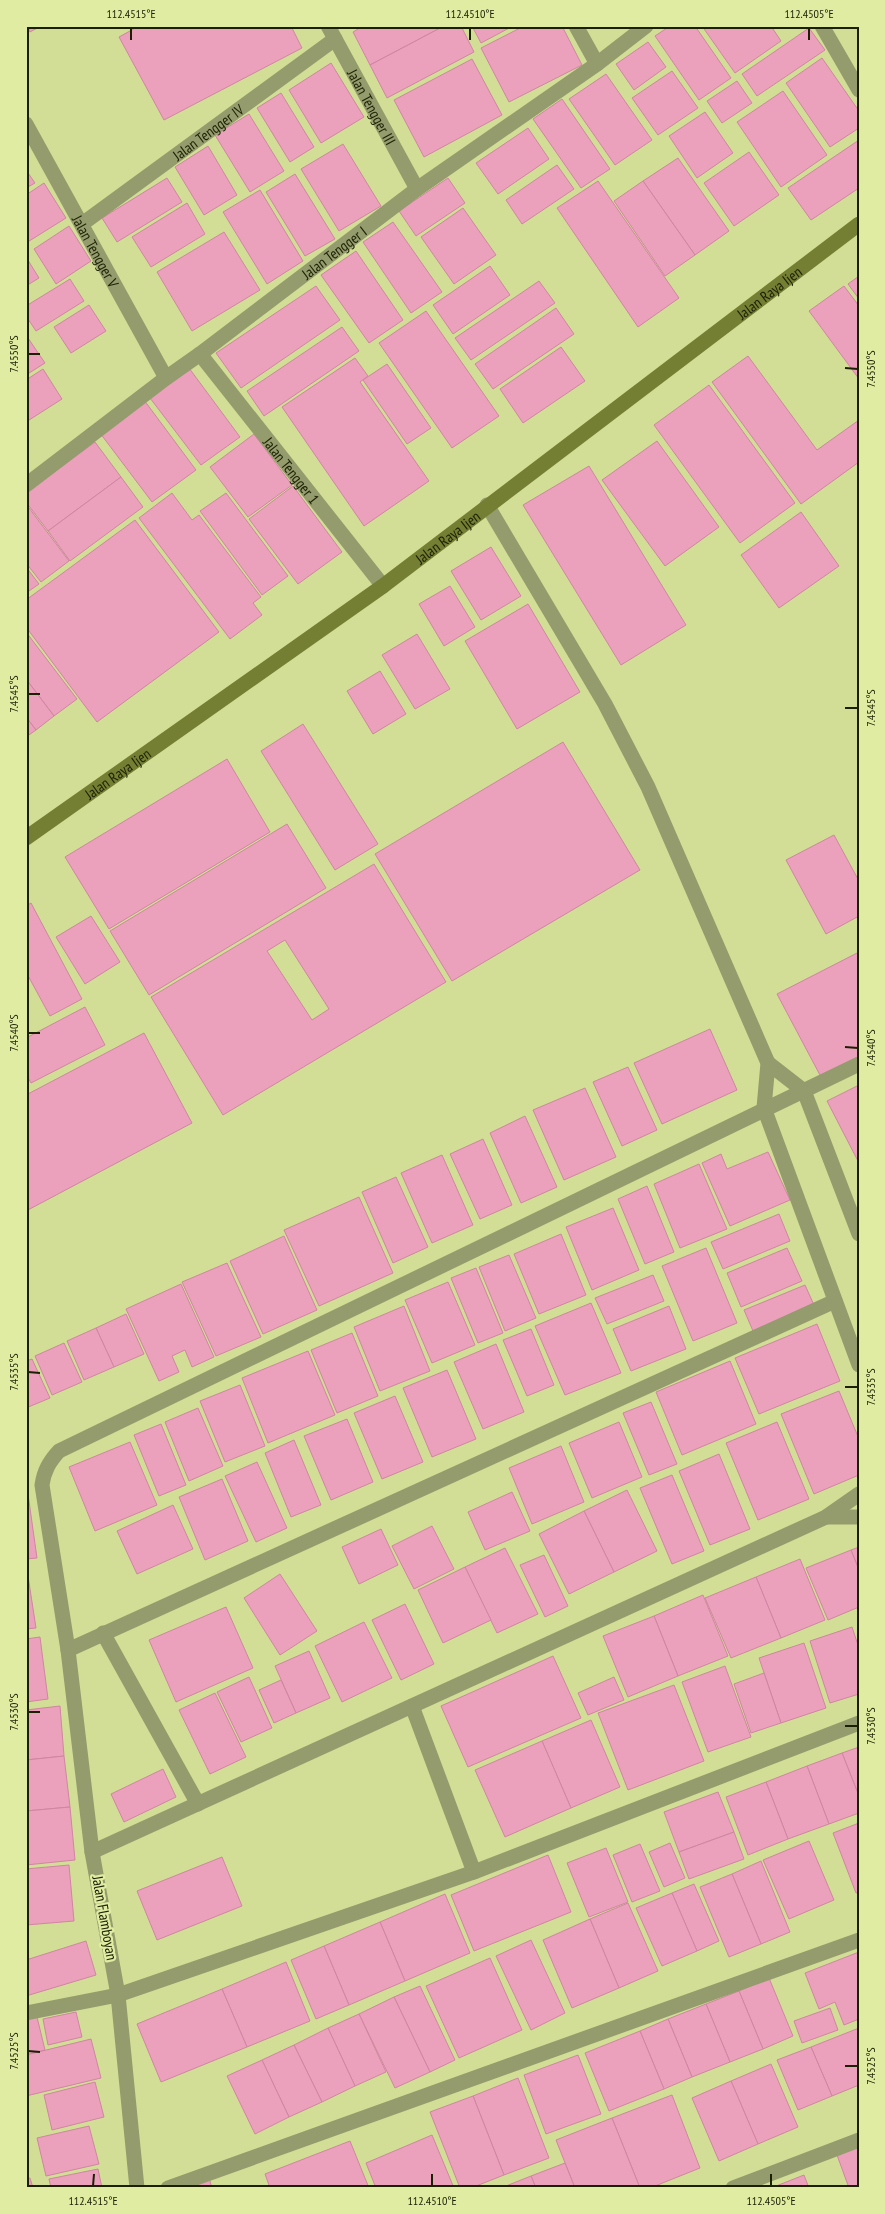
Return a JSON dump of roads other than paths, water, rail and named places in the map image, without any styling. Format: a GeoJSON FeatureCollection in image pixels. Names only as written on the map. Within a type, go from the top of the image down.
{"type":"FeatureCollection","features":[{"type":"Feature","properties":{"kind":"street"},"geometry":{"type":"LineString","coordinates":[[576,26],[597,64]]}},
{"type":"Feature","properties":{"kind":"street","name":"Jalan Tengger I"},"geometry":{"type":"LineString","coordinates":[[27,482],[200,354],[417,189],[597,64],[646,26]]}},
{"type":"Feature","properties":{"kind":"street"},"geometry":{"type":"LineString","coordinates":[[822,26],[859,90]]}},
{"type":"Feature","properties":{"kind":"street","name":"Jalan Tengger III"},"geometry":{"type":"LineString","coordinates":[[331,33],[417,189]]}},
{"type":"Feature","properties":{"kind":"street","name":"Jalan Tengger IV"},"geometry":{"type":"LineString","coordinates":[[82,224],[331,33]]}},
{"type":"Feature","properties":{"kind":"street","name":"Jalan Tengger V"},"geometry":{"type":"LineString","coordinates":[[26,124],[32,146],[82,224],[166,378]]}},
{"type":"Feature","properties":{"kind":"street","name":"Jalan Raya Ijen"},"geometry":{"type":"LineString","coordinates":[[26,838],[383,586],[487,505],[859,224]]}},
{"type":"Feature","properties":{"kind":"street","name":"Jalan Tengger 1"},"geometry":{"type":"LineString","coordinates":[[200,354],[383,586]]}},
{"type":"Feature","properties":{"kind":"street"},"geometry":{"type":"LineString","coordinates":[[487,505],[628,745],[768,1063],[764,1108],[859,1365]]}},
{"type":"Feature","properties":{"kind":"street"},"geometry":{"type":"LineString","coordinates":[[768,1063],[804,1091],[859,1234]]}},
{"type":"Feature","properties":{"kind":"street","name":"Jalan Flamboyan"},"geometry":{"type":"LineString","coordinates":[[137,2188],[118,1995],[92,1852],[68,1650],[42,1486],[44,1472],[50,1460],[60,1451],[764,1108],[859,1064]]}},
{"type":"Feature","properties":{"kind":"street"},"geometry":{"type":"LineString","coordinates":[[68,1650],[835,1301]]}},
{"type":"Feature","properties":{"kind":"street"},"geometry":{"type":"LineString","coordinates":[[92,1852],[826,1518],[859,1494]]}},
{"type":"Feature","properties":{"kind":"street"},"geometry":{"type":"LineString","coordinates":[[826,1518],[859,1517]]}},
{"type":"Feature","properties":{"kind":"street"},"geometry":{"type":"LineString","coordinates":[[103,1633],[198,1804]]}},
{"type":"Feature","properties":{"kind":"street"},"geometry":{"type":"LineString","coordinates":[[412,1706],[474,1872]]}},
{"type":"Feature","properties":{"kind":"street"},"geometry":{"type":"LineString","coordinates":[[26,2013],[118,1995],[474,1872],[859,1723]]}},
{"type":"Feature","properties":{"kind":"street"},"geometry":{"type":"LineString","coordinates":[[168,2188],[859,1940]]}},
{"type":"Feature","properties":{"kind":"street"},"geometry":{"type":"LineString","coordinates":[[732,2188],[859,2140]]}}]}
